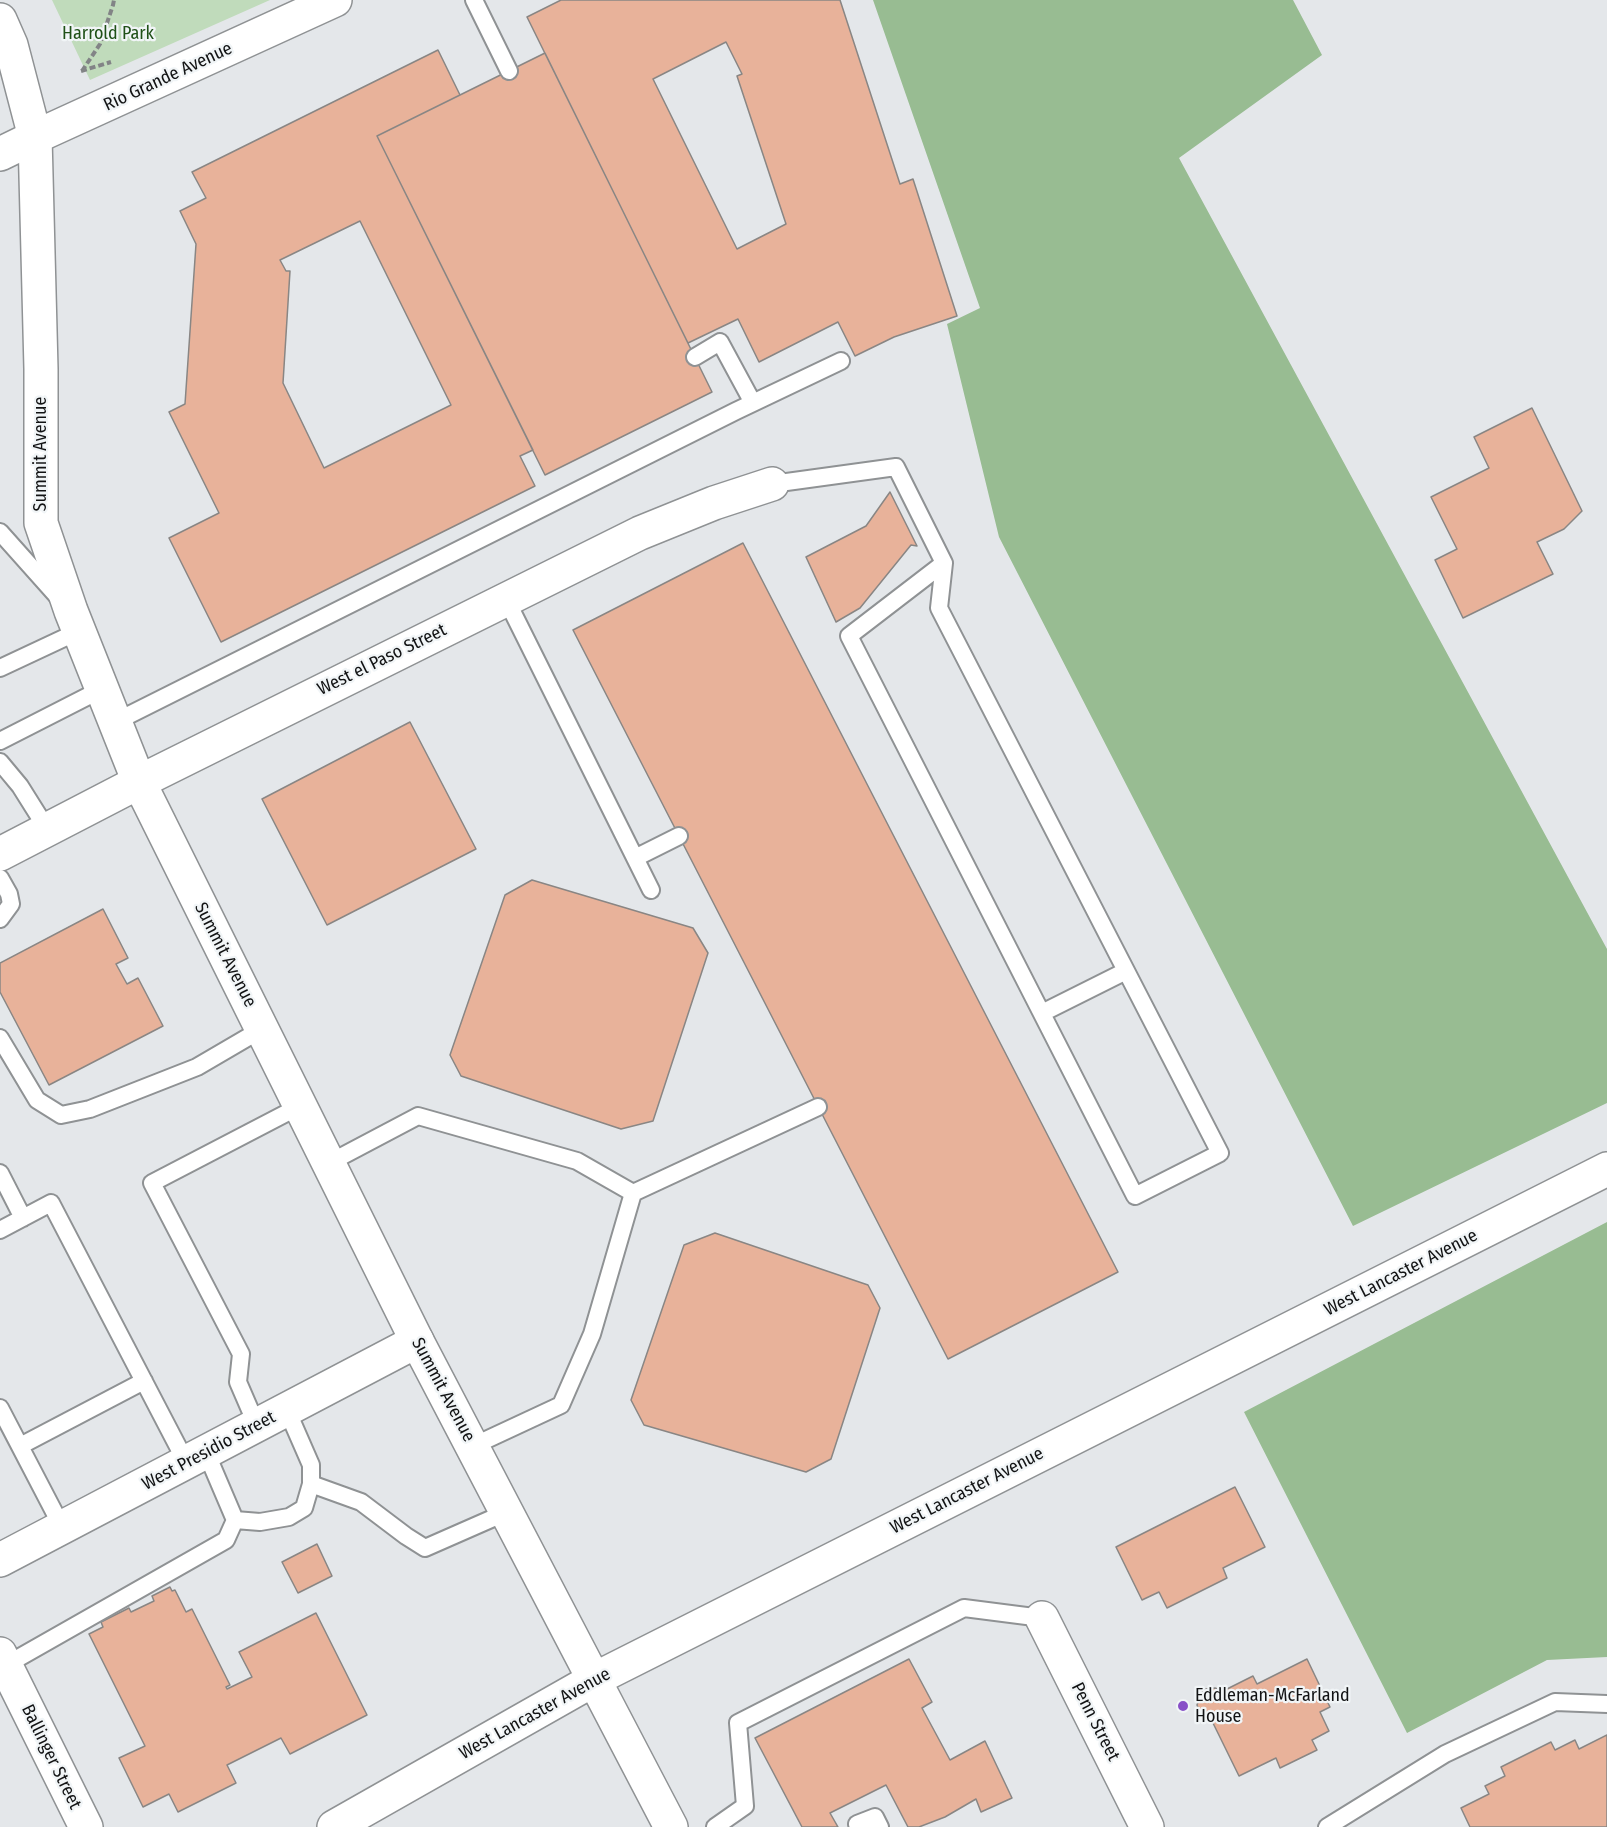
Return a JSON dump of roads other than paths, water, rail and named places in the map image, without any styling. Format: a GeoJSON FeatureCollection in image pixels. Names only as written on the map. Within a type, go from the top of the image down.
{"type":"FeatureCollection","features":[{"type":"Feature","properties":{"kind":"main road","name":"Rio Grande Avenue"},"geometry":{"type":"LineString","coordinates":[[0,154],[336,0]]}},
{"type":"Feature","properties":{"kind":"main road","name":"Summit Avenue"},"geometry":{"type":"LineString","coordinates":[[0,21],[11,45],[35,137],[41,369],[41,523],[75,621],[139,782],[417,1341],[671,1827]]}},
{"type":"Feature","properties":{"kind":"main road","name":"West el Paso Street"},"geometry":{"type":"LineString","coordinates":[[0,854],[139,782],[640,533],[714,502],[772,484]]}},
{"type":"Feature","properties":{"kind":"main road","name":"West Lancaster Avenue"},"geometry":{"type":"LineString","coordinates":[[334,1827],[595,1679],[1607,1169]]}},
{"type":"Feature","properties":{"kind":"main road","name":"West Presidio Street"},"geometry":{"type":"LineString","coordinates":[[0,1560],[417,1341]]}},
{"type":"Feature","properties":{"kind":"main road","name":"Penn Street"},"geometry":{"type":"LineString","coordinates":[[1042,1618],[1140,1822]]}},
{"type":"Feature","properties":{"kind":"main road","name":"Ballinger Street"},"geometry":{"type":"LineString","coordinates":[[3,1660],[86,1827]]}},
{"type":"Feature","properties":{"kind":"lane"},"geometry":{"type":"LineString","coordinates":[[474,0],[508,71]]}},
{"type":"Feature","properties":{"kind":"lane"},"geometry":{"type":"LineString","coordinates":[[695,357],[720,342],[753,403]]}},
{"type":"Feature","properties":{"kind":"lane"},"geometry":{"type":"LineString","coordinates":[[115,722],[840,361]]}},
{"type":"Feature","properties":{"kind":"lane"},"geometry":{"type":"LineString","coordinates":[[772,484],[896,467],[944,563],[939,608],[1220,1153],[1135,1196],[849,636],[944,563]]}},
{"type":"Feature","properties":{"kind":"lane"},"geometry":{"type":"LineString","coordinates":[[0,532],[75,621],[0,668]]}},
{"type":"Feature","properties":{"kind":"lane"},"geometry":{"type":"LineString","coordinates":[[506,599],[651,890]]}},
{"type":"Feature","properties":{"kind":"lane"},"geometry":{"type":"LineString","coordinates":[[0,741],[102,689]]}},
{"type":"Feature","properties":{"kind":"lane"},"geometry":{"type":"LineString","coordinates":[[0,762],[20,786],[47,830]]}},
{"type":"Feature","properties":{"kind":"lane"},"geometry":{"type":"LineString","coordinates":[[635,858],[679,836]]}},
{"type":"Feature","properties":{"kind":"lane"},"geometry":{"type":"LineString","coordinates":[[0,878],[9,894],[10,904],[0,919]]}},
{"type":"Feature","properties":{"kind":"lane"},"geometry":{"type":"LineString","coordinates":[[1042,1013],[1126,971]]}},
{"type":"Feature","properties":{"kind":"lane"},"geometry":{"type":"LineString","coordinates":[[0,1038],[37,1100],[61,1115],[90,1109],[197,1067],[262,1029]]}},
{"type":"Feature","properties":{"kind":"lane"},"geometry":{"type":"LineString","coordinates":[[257,1426],[238,1382],[241,1354],[152,1183],[300,1106]]}},
{"type":"Feature","properties":{"kind":"lane"},"geometry":{"type":"LineString","coordinates":[[473,1446],[561,1405],[592,1334],[633,1193],[818,1107]]}},
{"type":"Feature","properties":{"kind":"lane"},"geometry":{"type":"LineString","coordinates":[[329,1163],[418,1116],[577,1161],[633,1193]]}},
{"type":"Feature","properties":{"kind":"lane"},"geometry":{"type":"LineString","coordinates":[[0,1173],[23,1218]]}},
{"type":"Feature","properties":{"kind":"lane"},"geometry":{"type":"LineString","coordinates":[[0,1230],[51,1203],[144,1381],[236,1520]]}},
{"type":"Feature","properties":{"kind":"lane"},"geometry":{"type":"LineString","coordinates":[[20,1446],[144,1381]]}},
{"type":"Feature","properties":{"kind":"lane"},"geometry":{"type":"LineString","coordinates":[[0,1408],[62,1527]]}},
{"type":"Feature","properties":{"kind":"lane"},"geometry":{"type":"LineString","coordinates":[[236,1520],[260,1522],[289,1516],[304,1508],[311,1484],[311,1465],[287,1410]]}},
{"type":"Feature","properties":{"kind":"lane"},"geometry":{"type":"LineString","coordinates":[[311,1484],[362,1502],[425,1548],[507,1512]]}},
{"type":"Feature","properties":{"kind":"lane"},"geometry":{"type":"LineString","coordinates":[[3,1660],[225,1540],[236,1520]]}},
{"type":"Feature","properties":{"kind":"lane"},"geometry":{"type":"LineString","coordinates":[[716,1827],[746,1806],[738,1723],[964,1608],[1042,1618]]}},
{"type":"Feature","properties":{"kind":"lane"},"geometry":{"type":"LineString","coordinates":[[1327,1827],[1445,1754],[1556,1702],[1607,1704]]}},
{"type":"Feature","properties":{"kind":"lane"},"geometry":{"type":"LineString","coordinates":[[857,1824],[875,1816],[880,1827]]}},
{"type":"Feature","properties":{"kind":"place","name":"Eddleman-McFarland House"},"geometry":{"type":"Point","coordinates":[1183,1706]}},
{"type":"Feature","properties":{"kind":"park label","name":"Harrold Park"},"geometry":{"type":"Point","coordinates":[108,34]}}]}
